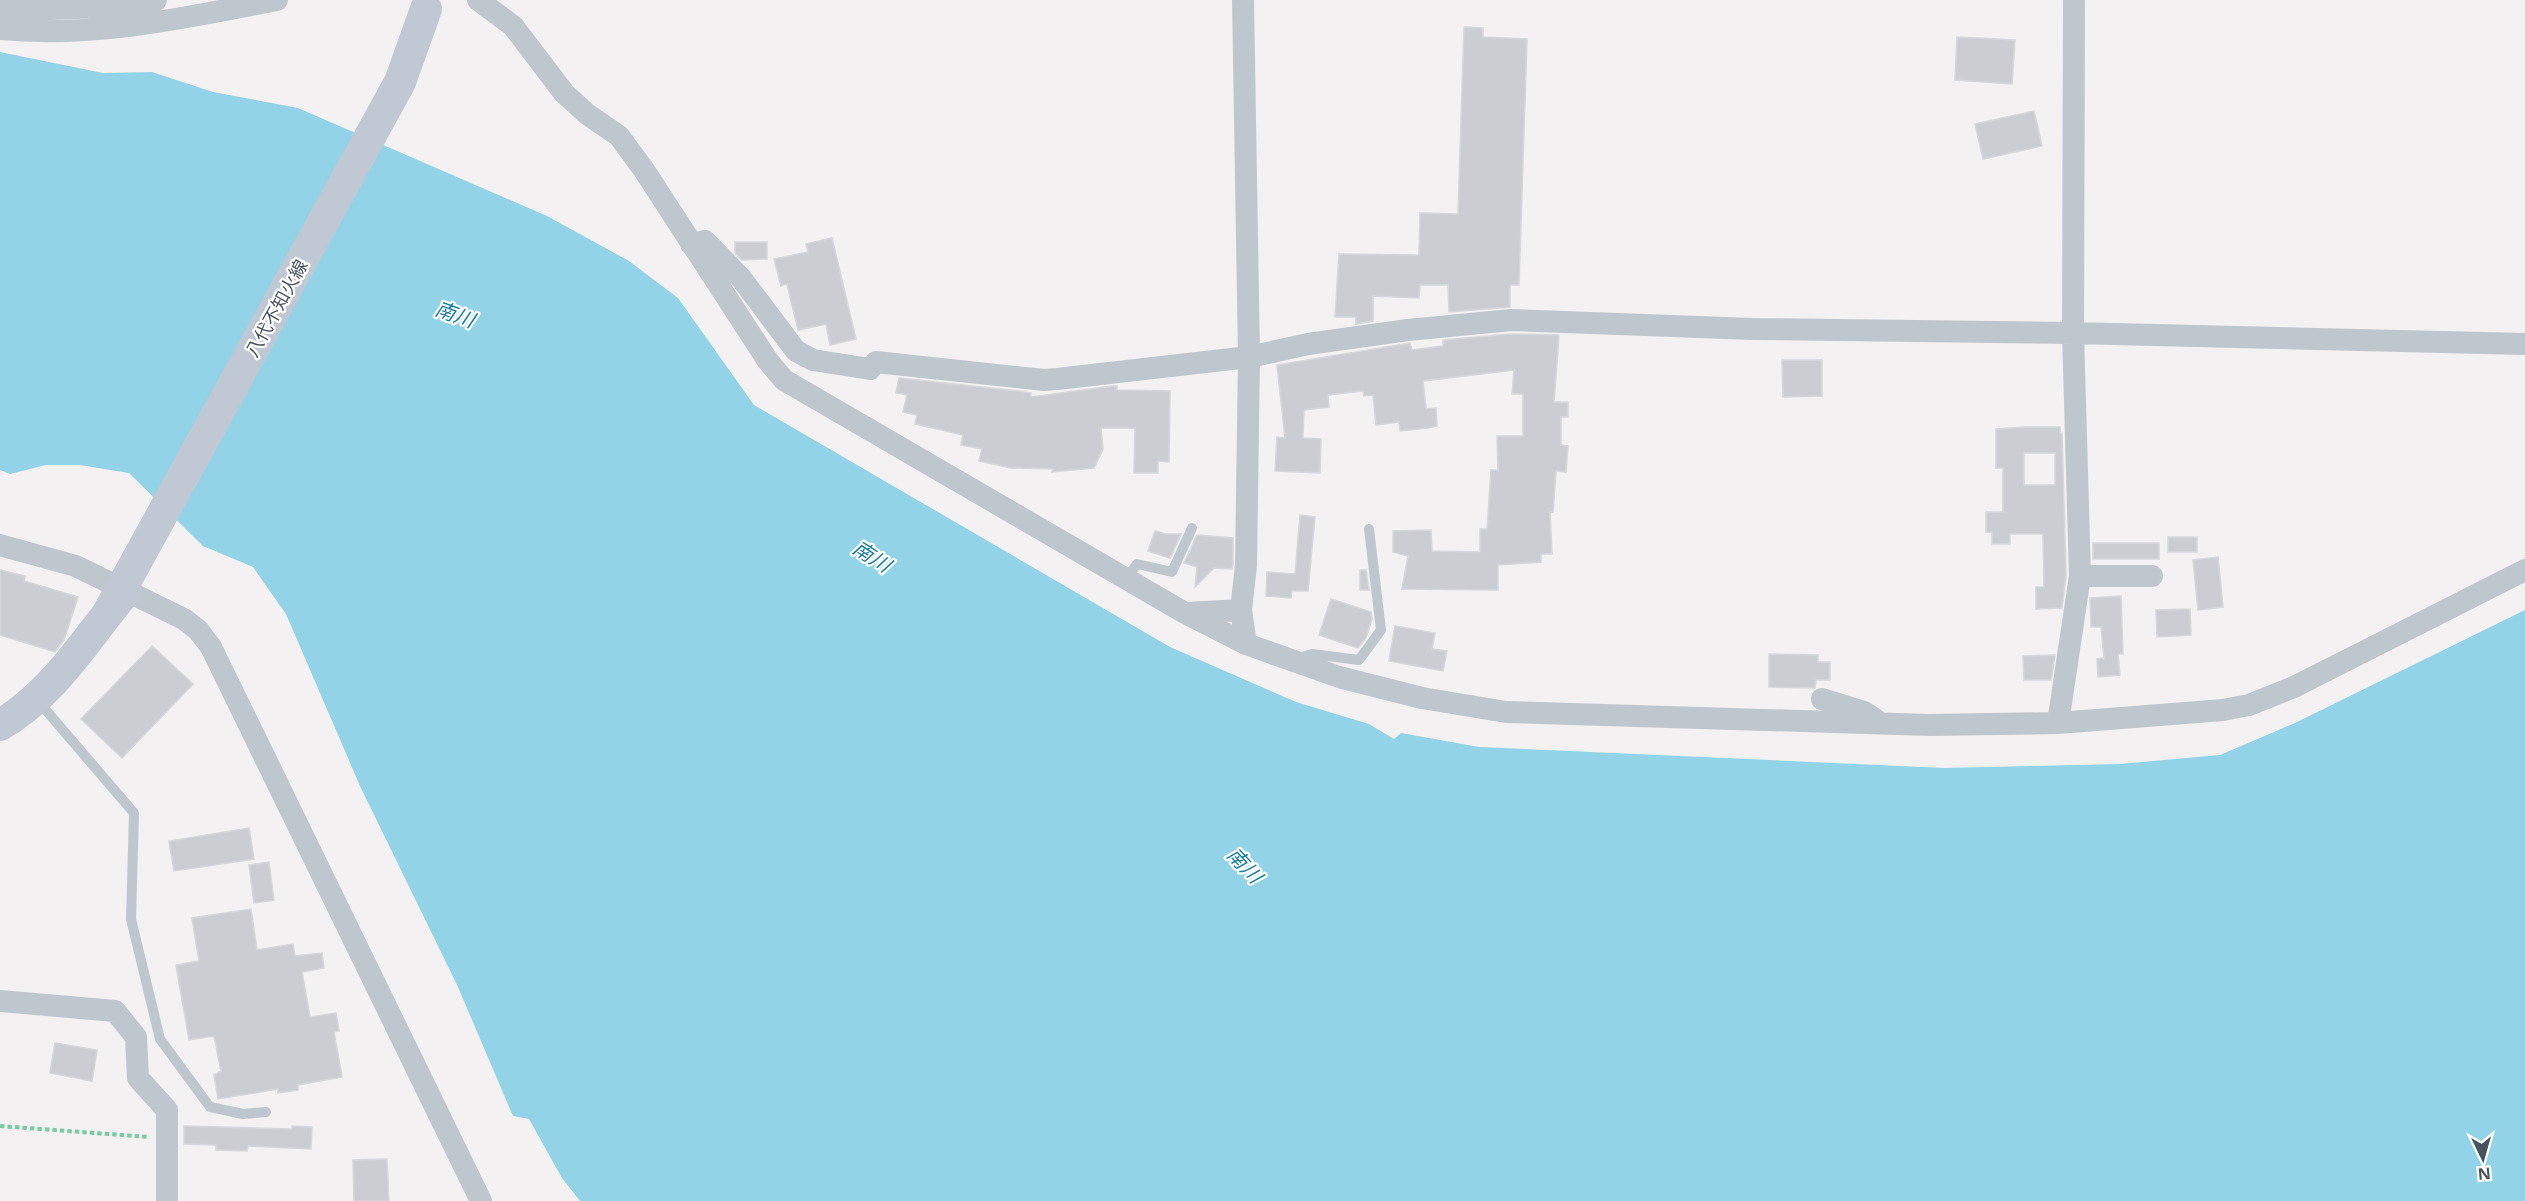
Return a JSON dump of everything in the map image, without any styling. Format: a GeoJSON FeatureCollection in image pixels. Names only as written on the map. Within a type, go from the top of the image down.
{"type":"FeatureCollection","features":[{"type":"Feature","properties":{"kind":"main road","name":"八代不知火線"},"geometry":{"type":"LineString","coordinates":[[0,725],[23,711],[64,671],[118,601],[400,82],[429,4]]}},
{"type":"Feature","properties":{"kind":"street"},"geometry":{"type":"LineString","coordinates":[[0,11],[127,6],[156,0]]}},
{"type":"Feature","properties":{"kind":"street"},"geometry":{"type":"LineString","coordinates":[[0,29],[27,32],[107,28],[202,15],[277,0]]}},
{"type":"Feature","properties":{"kind":"street"},"geometry":{"type":"LineString","coordinates":[[478,0],[492,8],[513,27],[564,93],[587,114],[619,136],[768,361],[783,380],[806,396],[1185,613],[1246,644],[1339,677],[1422,698],[1506,712],[1882,724],[2058,723],[2249,705],[2294,687],[2525,570]]}},
{"type":"Feature","properties":{"kind":"street"},"geometry":{"type":"LineString","coordinates":[[1243,0],[1249,357],[1246,565],[1241,610],[1246,644]]}},
{"type":"Feature","properties":{"kind":"street"},"geometry":{"type":"LineString","coordinates":[[2058,723],[2080,576],[2073,333],[2074,0]]}},
{"type":"Feature","properties":{"kind":"street"},"geometry":{"type":"LineString","coordinates":[[691,244],[705,241],[741,278],[796,351],[813,360],[870,369],[876,362],[1044,380],[1249,357],[1308,344],[1511,320],[1752,329],[2073,333],[2525,344]]}},
{"type":"Feature","properties":{"kind":"street"},"geometry":{"type":"LineString","coordinates":[[1,546],[76,566],[118,601],[184,619],[198,630],[212,647],[481,1201]]}},
{"type":"Feature","properties":{"kind":"street"},"geometry":{"type":"LineString","coordinates":[[2080,576],[2152,576]]}},
{"type":"Feature","properties":{"kind":"street"},"geometry":{"type":"LineString","coordinates":[[1185,613],[1241,610]]}},
{"type":"Feature","properties":{"kind":"street"},"geometry":{"type":"LineString","coordinates":[[1822,699],[1864,712],[1882,724]]}},
{"type":"Feature","properties":{"kind":"street"},"geometry":{"type":"LineString","coordinates":[[0,1000],[116,1011],[135,1037],[138,1077],[167,1110],[166,1201]]}},
{"type":"Feature","properties":{"kind":"lane"},"geometry":{"type":"LineString","coordinates":[[1126,579],[1137,564],[1172,572],[1192,528]]}},
{"type":"Feature","properties":{"kind":"lane"},"geometry":{"type":"LineString","coordinates":[[1290,661],[1312,654],[1359,660],[1381,630],[1369,529]]}},
{"type":"Feature","properties":{"kind":"lane"},"geometry":{"type":"LineString","coordinates":[[35,699],[134,813],[131,919],[160,1039],[210,1107],[243,1114],[266,1112]]}},
{"type":"Feature","properties":{"kind":"path"},"geometry":{"type":"LineString","coordinates":[[0,1126],[167,1138]]}},
{"type":"Feature","properties":{"kind":"water","name":"南川"},"geometry":{"type":"Polygon","coordinates":[[[0,52],[103,73],[152,72],[213,92],[298,108],[547,216],[629,261],[678,298],[754,405],[1170,647],[1296,702],[1369,724],[1394,739],[1401,733],[1479,747],[1944,768],[2120,764],[2220,755],[2295,723],[2525,610],[2525,1201],[580,1201],[562,1178],[529,1119],[513,1116],[458,987],[360,786],[286,614],[253,567],[203,546],[129,473],[80,465],[46,465],[10,474],[0,470],[0,52]]]}},
{"type":"Feature","properties":{"kind":"building"},"geometry":{"type":"Polygon","coordinates":[[[1464,27],[1483,28],[1483,37],[1527,39],[1519,285],[1510,285],[1510,307],[1449,312],[1448,285],[1420,285],[1419,298],[1373,296],[1373,321],[1356,324],[1356,317],[1335,317],[1339,254],[1419,255],[1420,213],[1458,214],[1464,27]]]}},
{"type":"Feature","properties":{"kind":"building"},"geometry":{"type":"Polygon","coordinates":[[[1957,37],[2015,40],[2012,84],[1955,80],[1957,37]]]}},
{"type":"Feature","properties":{"kind":"building"},"geometry":{"type":"Polygon","coordinates":[[[2034,111],[2042,146],[1983,159],[1975,124],[2034,111]]]}},
{"type":"Feature","properties":{"kind":"building"},"geometry":{"type":"Polygon","coordinates":[[[832,238],[856,339],[830,345],[826,324],[798,330],[787,284],[781,286],[774,259],[808,252],[806,244],[832,238]]]}},
{"type":"Feature","properties":{"kind":"building"},"geometry":{"type":"Polygon","coordinates":[[[735,242],[767,242],[767,259],[742,260],[735,253],[735,242]]]}},
{"type":"Feature","properties":{"kind":"building"},"geometry":{"type":"Polygon","coordinates":[[[1511,334],[1559,335],[1554,402],[1568,402],[1568,417],[1561,417],[1561,445],[1568,446],[1566,472],[1556,471],[1553,512],[1550,511],[1552,554],[1541,554],[1541,562],[1498,565],[1498,590],[1402,589],[1408,556],[1393,552],[1393,531],[1431,530],[1432,551],[1480,552],[1480,529],[1487,529],[1491,470],[1498,470],[1497,436],[1523,436],[1523,394],[1512,394],[1514,370],[1423,381],[1426,409],[1436,408],[1437,426],[1428,428],[1400,431],[1399,422],[1376,425],[1373,395],[1364,396],[1363,391],[1328,395],[1329,407],[1304,410],[1303,438],[1321,439],[1320,473],[1275,471],[1277,437],[1285,438],[1277,365],[1410,343],[1412,350],[1443,346],[1443,340],[1511,334]]]}},
{"type":"Feature","properties":{"kind":"building"},"geometry":{"type":"Polygon","coordinates":[[[1782,360],[1822,360],[1822,396],[1783,397],[1782,360]]]}},
{"type":"Feature","properties":{"kind":"building"},"geometry":{"type":"Polygon","coordinates":[[[899,378],[1018,391],[1031,393],[1031,397],[1113,386],[1117,386],[1117,390],[1170,391],[1169,462],[1158,461],[1158,473],[1134,473],[1135,428],[1101,428],[1103,449],[1094,468],[1052,472],[1053,469],[1011,468],[979,461],[982,449],[961,445],[963,435],[915,424],[917,415],[903,412],[907,395],[896,393],[899,378]]]}},
{"type":"Feature","properties":{"kind":"building"},"geometry":{"type":"Polygon","coordinates":[[[2060,427],[2066,575],[2062,608],[2036,609],[2036,587],[2044,587],[2043,534],[2010,534],[2010,544],[1992,544],[1992,532],[1986,532],[1986,512],[2003,512],[2003,468],[1996,468],[1996,429],[2060,427]],[[2024,453],[2024,485],[2055,485],[2055,453],[2024,453]]]}},
{"type":"Feature","properties":{"kind":"building"},"geometry":{"type":"Polygon","coordinates":[[[1300,515],[1315,517],[1308,591],[1292,591],[1291,598],[1266,596],[1267,572],[1295,574],[1300,515]]]}},
{"type":"Feature","properties":{"kind":"building"},"geometry":{"type":"Polygon","coordinates":[[[1155,531],[1181,534],[1170,558],[1148,551],[1155,531]]]}},
{"type":"Feature","properties":{"kind":"building"},"geometry":{"type":"Polygon","coordinates":[[[1197,535],[1233,538],[1233,564],[1232,569],[1214,568],[1195,587],[1197,567],[1184,563],[1197,535]]]}},
{"type":"Feature","properties":{"kind":"building"},"geometry":{"type":"Polygon","coordinates":[[[2168,537],[2197,537],[2197,552],[2168,552],[2168,537]]]}},
{"type":"Feature","properties":{"kind":"building"},"geometry":{"type":"Polygon","coordinates":[[[2093,543],[2159,543],[2159,559],[2093,559],[2093,543]]]}},
{"type":"Feature","properties":{"kind":"building"},"geometry":{"type":"Polygon","coordinates":[[[2218,557],[2223,607],[2198,610],[2193,560],[2218,557]]]}},
{"type":"Feature","properties":{"kind":"building"},"geometry":{"type":"Polygon","coordinates":[[[0,570],[25,576],[24,581],[78,597],[64,640],[55,652],[0,635],[0,570]]]}},
{"type":"Feature","properties":{"kind":"building"},"geometry":{"type":"Polygon","coordinates":[[[1360,570],[1366,570],[1369,590],[1360,590],[1360,570]]]}},
{"type":"Feature","properties":{"kind":"building"},"geometry":{"type":"Polygon","coordinates":[[[2121,596],[2123,654],[2118,654],[2120,675],[2098,677],[2097,659],[2104,658],[2101,627],[2091,627],[2090,598],[2121,596]]]}},
{"type":"Feature","properties":{"kind":"building"},"geometry":{"type":"Polygon","coordinates":[[[1331,599],[1371,612],[1372,619],[1366,638],[1358,648],[1319,635],[1331,599]]]}},
{"type":"Feature","properties":{"kind":"building"},"geometry":{"type":"Polygon","coordinates":[[[2190,609],[2191,635],[2157,637],[2156,610],[2190,609]]]}},
{"type":"Feature","properties":{"kind":"building"},"geometry":{"type":"Polygon","coordinates":[[[1395,626],[1435,633],[1432,649],[1447,651],[1443,671],[1389,661],[1395,626]]]}},
{"type":"Feature","properties":{"kind":"building"},"geometry":{"type":"Polygon","coordinates":[[[152,646],[193,684],[122,758],[81,719],[152,646]]]}},
{"type":"Feature","properties":{"kind":"building"},"geometry":{"type":"Polygon","coordinates":[[[1769,654],[1818,655],[1818,662],[1830,662],[1830,680],[1816,680],[1815,688],[1769,687],[1769,654]]]}},
{"type":"Feature","properties":{"kind":"building"},"geometry":{"type":"Polygon","coordinates":[[[2055,655],[2051,680],[2024,680],[2023,656],[2055,655]]]}},
{"type":"Feature","properties":{"kind":"building"},"geometry":{"type":"Polygon","coordinates":[[[249,828],[254,859],[174,871],[169,841],[249,828]]]}},
{"type":"Feature","properties":{"kind":"building"},"geometry":{"type":"Polygon","coordinates":[[[269,862],[274,900],[254,903],[249,865],[269,862]]]}},
{"type":"Feature","properties":{"kind":"building"},"geometry":{"type":"Polygon","coordinates":[[[251,909],[257,950],[293,944],[295,956],[322,953],[324,968],[302,972],[310,1017],[336,1013],[339,1031],[334,1032],[342,1077],[298,1085],[298,1090],[278,1093],[278,1089],[218,1099],[214,1075],[221,1071],[214,1036],[189,1040],[176,965],[199,961],[192,918],[251,909]]]}},
{"type":"Feature","properties":{"kind":"building"},"geometry":{"type":"Polygon","coordinates":[[[55,1043],[97,1050],[92,1081],[50,1073],[55,1043]]]}},
{"type":"Feature","properties":{"kind":"building"},"geometry":{"type":"Polygon","coordinates":[[[184,1126],[292,1129],[292,1126],[312,1127],[311,1149],[248,1146],[247,1151],[216,1150],[216,1145],[184,1144],[184,1126]]]}},
{"type":"Feature","properties":{"kind":"building"},"geometry":{"type":"Polygon","coordinates":[[[387,1159],[389,1201],[354,1201],[353,1160],[387,1159]]]}}]}
